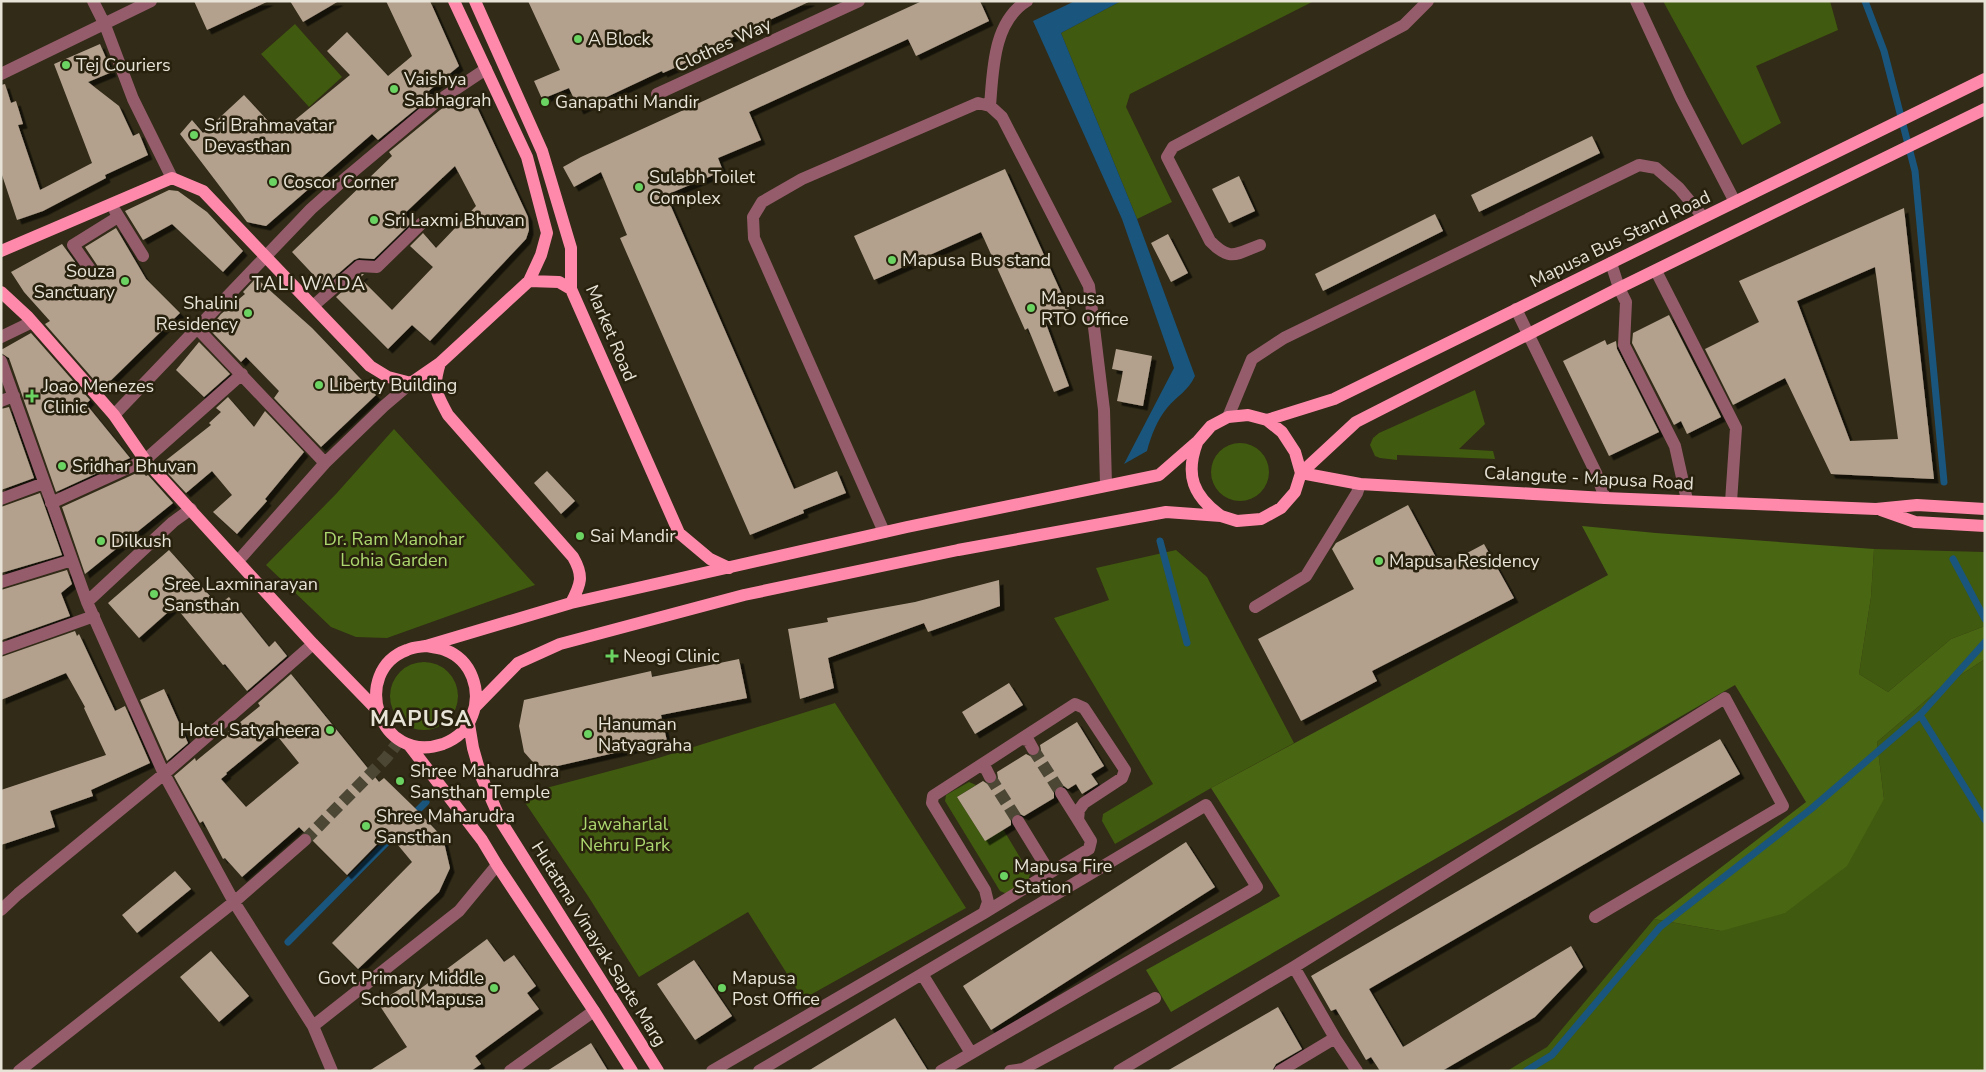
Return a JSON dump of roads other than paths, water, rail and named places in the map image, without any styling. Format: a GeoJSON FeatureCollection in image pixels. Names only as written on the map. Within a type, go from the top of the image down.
{"type":"FeatureCollection","features":[{"type":"Feature","properties":{"kind":"main road"},"geometry":{"type":"LineString","coordinates":[[1,251],[172,178],[203,190],[370,366],[388,378],[411,383],[440,363],[529,281],[541,255],[547,234],[527,157],[454,1]]}},
{"type":"Feature","properties":{"kind":"main road","name":"Market Road"},"geometry":{"type":"LineString","coordinates":[[475,1],[542,150],[571,248],[571,289],[679,533],[710,559],[728,568]]}},
{"type":"Feature","properties":{"kind":"main road","name":"Mapusa Bus Stand Road"},"geometry":{"type":"LineString","coordinates":[[1267,420],[1334,399],[1985,79]]}},
{"type":"Feature","properties":{"kind":"main road"},"geometry":{"type":"LineString","coordinates":[[1300,473],[1356,422],[1619,288],[1985,109]]}},
{"type":"Feature","properties":{"kind":"main road"},"geometry":{"type":"LineString","coordinates":[[529,281],[559,282],[571,289]]}},
{"type":"Feature","properties":{"kind":"main road"},"geometry":{"type":"LineString","coordinates":[[1,292],[32,322],[114,415],[145,460],[313,644],[377,710]]}},
{"type":"Feature","properties":{"kind":"main road"},"geometry":{"type":"LineString","coordinates":[[440,363],[434,382],[439,398],[448,415],[573,557],[581,571],[578,589],[571,603]]}},
{"type":"Feature","properties":{"kind":"main road"},"geometry":{"type":"LineString","coordinates":[[476,706],[518,663],[560,644],[744,595],[958,550],[1166,512],[1221,516],[1237,521],[1261,519],[1281,508],[1295,492],[1300,473],[1295,452],[1282,432],[1267,420],[1248,414],[1228,417],[1211,426],[1198,441],[1159,475],[884,532],[571,603],[426,646],[406,650],[390,661],[379,678],[375,697],[377,710],[382,722],[390,732],[409,745],[482,840],[632,1071]]}},
{"type":"Feature","properties":{"kind":"main road"},"geometry":{"type":"LineString","coordinates":[[1198,441],[1192,458],[1192,475],[1197,492],[1207,506],[1221,516]]}},
{"type":"Feature","properties":{"kind":"main road","name":"Calangute - Mapusa Road"},"geometry":{"type":"LineString","coordinates":[[1300,473],[1360,484],[1605,498],[1876,509],[1917,505],[1985,509]]}},
{"type":"Feature","properties":{"kind":"main road","name":"Calangute - Mapusa Road"},"geometry":{"type":"LineString","coordinates":[[1876,509],[1915,522],[1985,526]]}},
{"type":"Feature","properties":{"kind":"main road"},"geometry":{"type":"LineString","coordinates":[[409,745],[432,747],[454,740],[469,724],[476,706],[476,690],[472,674],[462,661],[445,650],[426,646]]}},
{"type":"Feature","properties":{"kind":"main road","name":"Hutatma Vinayak Sapte Marg"},"geometry":{"type":"LineString","coordinates":[[469,724],[481,776],[502,823],[658,1071]]}},
{"type":"Feature","properties":{"kind":"street"},"geometry":{"type":"LineString","coordinates":[[93,1],[105,25],[133,99],[172,178]]}},
{"type":"Feature","properties":{"kind":"street"},"geometry":{"type":"LineString","coordinates":[[1,74],[151,1]]}},
{"type":"Feature","properties":{"kind":"street","name":"Clothes Way"},"geometry":{"type":"LineString","coordinates":[[657,94],[859,1]]}},
{"type":"Feature","properties":{"kind":"street"},"geometry":{"type":"LineString","coordinates":[[990,106],[995,57],[999,40],[1013,5],[1026,1]]}},
{"type":"Feature","properties":{"kind":"street"},"geometry":{"type":"LineString","coordinates":[[1260,245],[1233,256],[1221,252],[1210,241],[1167,157],[1172,147],[1404,25],[1428,1]]}},
{"type":"Feature","properties":{"kind":"street"},"geometry":{"type":"LineString","coordinates":[[1636,1],[1681,98],[1735,202]]}},
{"type":"Feature","properties":{"kind":"street"},"geometry":{"type":"LineString","coordinates":[[114,415],[311,209],[435,103],[486,69]]}},
{"type":"Feature","properties":{"kind":"street"},"geometry":{"type":"LineString","coordinates":[[884,532],[754,238],[753,217],[762,202],[802,179],[978,103],[990,106],[1002,117],[1089,286],[1104,410],[1106,485]]}},
{"type":"Feature","properties":{"kind":"street"},"geometry":{"type":"LineString","coordinates":[[1228,417],[1252,359],[1284,338],[1639,165],[1656,168],[1679,188],[1703,217]]}},
{"type":"Feature","properties":{"kind":"street"},"geometry":{"type":"LineString","coordinates":[[111,204],[143,256]]}},
{"type":"Feature","properties":{"kind":"street"},"geometry":{"type":"LineString","coordinates":[[92,272],[73,245],[118,217]]}},
{"type":"Feature","properties":{"kind":"street"},"geometry":{"type":"LineString","coordinates":[[313,306],[358,266],[377,267],[422,223]]}},
{"type":"Feature","properties":{"kind":"street"},"geometry":{"type":"LineString","coordinates":[[1611,263],[1619,288],[1626,302],[1624,345],[1675,446],[1687,500]]}},
{"type":"Feature","properties":{"kind":"street"},"geometry":{"type":"LineString","coordinates":[[1656,270],[1736,428],[1731,502]]}},
{"type":"Feature","properties":{"kind":"street"},"geometry":{"type":"LineString","coordinates":[[1516,309],[1596,474],[1605,498]]}},
{"type":"Feature","properties":{"kind":"street"},"geometry":{"type":"LineString","coordinates":[[1,337],[32,322]]}},
{"type":"Feature","properties":{"kind":"street"},"geometry":{"type":"LineString","coordinates":[[197,328],[242,374],[276,414],[326,463]]}},
{"type":"Feature","properties":{"kind":"street"},"geometry":{"type":"LineString","coordinates":[[1,361],[87,602],[164,774],[234,902],[313,1026],[332,1071]]}},
{"type":"Feature","properties":{"kind":"street"},"geometry":{"type":"LineString","coordinates":[[51,503],[145,460],[242,374]]}},
{"type":"Feature","properties":{"kind":"street"},"geometry":{"type":"LineString","coordinates":[[238,561],[326,463],[384,406],[411,383]]}},
{"type":"Feature","properties":{"kind":"street"},"geometry":{"type":"LineString","coordinates":[[1,401],[14,396]]}},
{"type":"Feature","properties":{"kind":"street"},"geometry":{"type":"LineString","coordinates":[[1,499],[44,483]]}},
{"type":"Feature","properties":{"kind":"street"},"geometry":{"type":"LineString","coordinates":[[1255,607],[1306,576],[1357,493],[1360,484]]}},
{"type":"Feature","properties":{"kind":"street"},"geometry":{"type":"LineString","coordinates":[[87,602],[173,522],[191,509]]}},
{"type":"Feature","properties":{"kind":"street"},"geometry":{"type":"LineString","coordinates":[[1,582],[72,560]]}},
{"type":"Feature","properties":{"kind":"street"},"geometry":{"type":"LineString","coordinates":[[1,649],[94,616]]}},
{"type":"Feature","properties":{"kind":"street"},"geometry":{"type":"LineString","coordinates":[[1,910],[164,774],[313,644]]}},
{"type":"Feature","properties":{"kind":"street"},"geometry":{"type":"LineString","coordinates":[[1118,1071],[1294,967],[1726,698],[1784,806],[1595,917]]}},
{"type":"Feature","properties":{"kind":"street"},"geometry":{"type":"LineString","coordinates":[[984,913],[988,902],[985,890],[932,803],[932,796],[1075,704],[1084,708],[1125,770],[1122,778],[1084,803],[1079,810],[1078,820]]}},
{"type":"Feature","properties":{"kind":"street"},"geometry":{"type":"LineString","coordinates":[[1022,739],[1028,740],[1033,749]]}},
{"type":"Feature","properties":{"kind":"street"},"geometry":{"type":"LineString","coordinates":[[978,766],[986,769],[990,776]]}},
{"type":"Feature","properties":{"kind":"street"},"geometry":{"type":"LineString","coordinates":[[712,1071],[984,913],[1089,849],[1091,841],[1061,793]]}},
{"type":"Feature","properties":{"kind":"street"},"geometry":{"type":"LineString","coordinates":[[759,1071],[1206,805],[1257,887],[941,1071]]}},
{"type":"Feature","properties":{"kind":"street"},"geometry":{"type":"LineString","coordinates":[[1018,821],[1045,865],[1045,876]]}},
{"type":"Feature","properties":{"kind":"street"},"geometry":{"type":"LineString","coordinates":[[19,1071],[234,902],[304,840]]}},
{"type":"Feature","properties":{"kind":"street"},"geometry":{"type":"LineString","coordinates":[[313,1026],[460,911],[497,865]]}},
{"type":"Feature","properties":{"kind":"street"},"geometry":{"type":"LineString","coordinates":[[1294,967],[1335,1038],[1357,1071]]}},
{"type":"Feature","properties":{"kind":"street"},"geometry":{"type":"LineString","coordinates":[[922,974],[971,1053]]}},
{"type":"Feature","properties":{"kind":"street"},"geometry":{"type":"LineString","coordinates":[[1010,1071],[1023,1069],[1155,998]]}},
{"type":"Feature","properties":{"kind":"street"},"geometry":{"type":"LineString","coordinates":[[510,1071],[594,1011]]}},
{"type":"Feature","properties":{"kind":"street"},"geometry":{"type":"LineString","coordinates":[[1280,1071],[1335,1038]]}},
{"type":"Feature","properties":{"kind":"water"},"geometry":{"type":"Polygon","coordinates":[[[1075,1],[1121,1],[1061,33],[1137,219],[1195,376],[1189,386],[1163,413],[1152,434],[1147,451],[1124,464],[1174,368],[1122,219],[1033,21],[1075,1]]]}},
{"type":"Feature","properties":{"kind":"waterway"},"geometry":{"type":"LineString","coordinates":[[1865,1],[1884,51],[1915,171],[1944,482]]}},
{"type":"Feature","properties":{"kind":"waterway"},"geometry":{"type":"LineString","coordinates":[[1160,541],[1187,643]]}},
{"type":"Feature","properties":{"kind":"waterway"},"geometry":{"type":"LineString","coordinates":[[1953,559],[1985,619]]}},
{"type":"Feature","properties":{"kind":"waterway"},"geometry":{"type":"LineString","coordinates":[[1526,1071],[1552,1055],[1660,927],[1811,809],[1920,715],[1985,642]]}},
{"type":"Feature","properties":{"kind":"waterway"},"geometry":{"type":"LineString","coordinates":[[1920,715],[1985,820]]}},
{"type":"Feature","properties":{"kind":"waterway"},"geometry":{"type":"LineString","coordinates":[[411,817],[426,802]]}},
{"type":"Feature","properties":{"kind":"waterway"},"geometry":{"type":"LineString","coordinates":[[288,942],[397,832]]}},
{"type":"Feature","properties":{"kind":"tunnel"},"geometry":{"type":"LineString","coordinates":[[305,840],[386,758],[400,740]]}},
{"type":"Feature","properties":{"kind":"tunnel"},"geometry":{"type":"LineString","coordinates":[[1033,749],[1061,793]]}},
{"type":"Feature","properties":{"kind":"tunnel"},"geometry":{"type":"LineString","coordinates":[[990,777],[1018,821]]}},
{"type":"Feature","properties":{"kind":"place","name":"A Block"},"geometry":{"type":"Point","coordinates":[578,39]}},
{"type":"Feature","properties":{"kind":"place","name":"Tej Couriers"},"geometry":{"type":"Point","coordinates":[66,65]}},
{"type":"Feature","properties":{"kind":"place","name":"Vaishya Sabhagrah"},"geometry":{"type":"Point","coordinates":[394,89]}},
{"type":"Feature","properties":{"kind":"place","name":"Ganapathi Mandir"},"geometry":{"type":"Point","coordinates":[545,102]}},
{"type":"Feature","properties":{"kind":"place","name":"Sri Brahmavatar Devasthan"},"geometry":{"type":"Point","coordinates":[194,135]}},
{"type":"Feature","properties":{"kind":"place","name":"Coscor Corner"},"geometry":{"type":"Point","coordinates":[273,182]}},
{"type":"Feature","properties":{"kind":"place","name":"Sulabh Toilet Complex"},"geometry":{"type":"Point","coordinates":[639,187]}},
{"type":"Feature","properties":{"kind":"place","name":"Sri Laxmi Bhuvan"},"geometry":{"type":"Point","coordinates":[374,220]}},
{"type":"Feature","properties":{"kind":"place","name":"Mapusa Bus stand"},"geometry":{"type":"Point","coordinates":[892,260]}},
{"type":"Feature","properties":{"kind":"place","name":"Souza Sanctuary"},"geometry":{"type":"Point","coordinates":[125,281]}},
{"type":"Feature","properties":{"kind":"place","name":"Mapusa RTO Office"},"geometry":{"type":"Point","coordinates":[1031,308]}},
{"type":"Feature","properties":{"kind":"place","name":"Shalini Residency"},"geometry":{"type":"Point","coordinates":[248,313]}},
{"type":"Feature","properties":{"kind":"place","name":"Liberty Building"},"geometry":{"type":"Point","coordinates":[319,385]}},
{"type":"Feature","properties":{"kind":"place","name":"Joao Menezes Clinic"},"geometry":{"type":"Point","coordinates":[32,396]}},
{"type":"Feature","properties":{"kind":"place","name":"Sridhar Bhuvan"},"geometry":{"type":"Point","coordinates":[62,466]}},
{"type":"Feature","properties":{"kind":"place","name":"Sai Mandir"},"geometry":{"type":"Point","coordinates":[580,536]}},
{"type":"Feature","properties":{"kind":"place","name":"Dilkush"},"geometry":{"type":"Point","coordinates":[101,541]}},
{"type":"Feature","properties":{"kind":"place","name":"Mapusa Residency"},"geometry":{"type":"Point","coordinates":[1379,561]}},
{"type":"Feature","properties":{"kind":"place","name":"Sree Laxminarayan Sansthan"},"geometry":{"type":"Point","coordinates":[154,594]}},
{"type":"Feature","properties":{"kind":"place","name":"Neogi Clinic"},"geometry":{"type":"Point","coordinates":[612,656]}},
{"type":"Feature","properties":{"kind":"place","name":"Hotel Satyaheera"},"geometry":{"type":"Point","coordinates":[330,730]}},
{"type":"Feature","properties":{"kind":"place","name":"Hanuman Natyagraha"},"geometry":{"type":"Point","coordinates":[588,734]}},
{"type":"Feature","properties":{"kind":"place","name":"Shree Maharudhra Sansthan Temple"},"geometry":{"type":"Point","coordinates":[400,781]}},
{"type":"Feature","properties":{"kind":"place","name":"Shree Maharudra Sansthan"},"geometry":{"type":"Point","coordinates":[366,826]}},
{"type":"Feature","properties":{"kind":"place","name":"Mapusa Fire Station"},"geometry":{"type":"Point","coordinates":[1004,876]}},
{"type":"Feature","properties":{"kind":"place","name":"Govt Primary Middle School Mapusa"},"geometry":{"type":"Point","coordinates":[494,988]}},
{"type":"Feature","properties":{"kind":"place","name":"Mapusa Post Office"},"geometry":{"type":"Point","coordinates":[722,988]}},
{"type":"Feature","properties":{"kind":"district","name":"TALI WADA"},"geometry":{"type":"Point","coordinates":[309,284]}},
{"type":"Feature","properties":{"kind":"district","name":"MAPUSA"},"geometry":{"type":"Point","coordinates":[421,719]}},
{"type":"Feature","properties":{"kind":"park label","name":"Dr. Ram Manohar Lohia Garden"},"geometry":{"type":"Point","coordinates":[394,549]}},
{"type":"Feature","properties":{"kind":"park label","name":"Jawaharlal Nehru Park"},"geometry":{"type":"Point","coordinates":[625,834]}}]}
